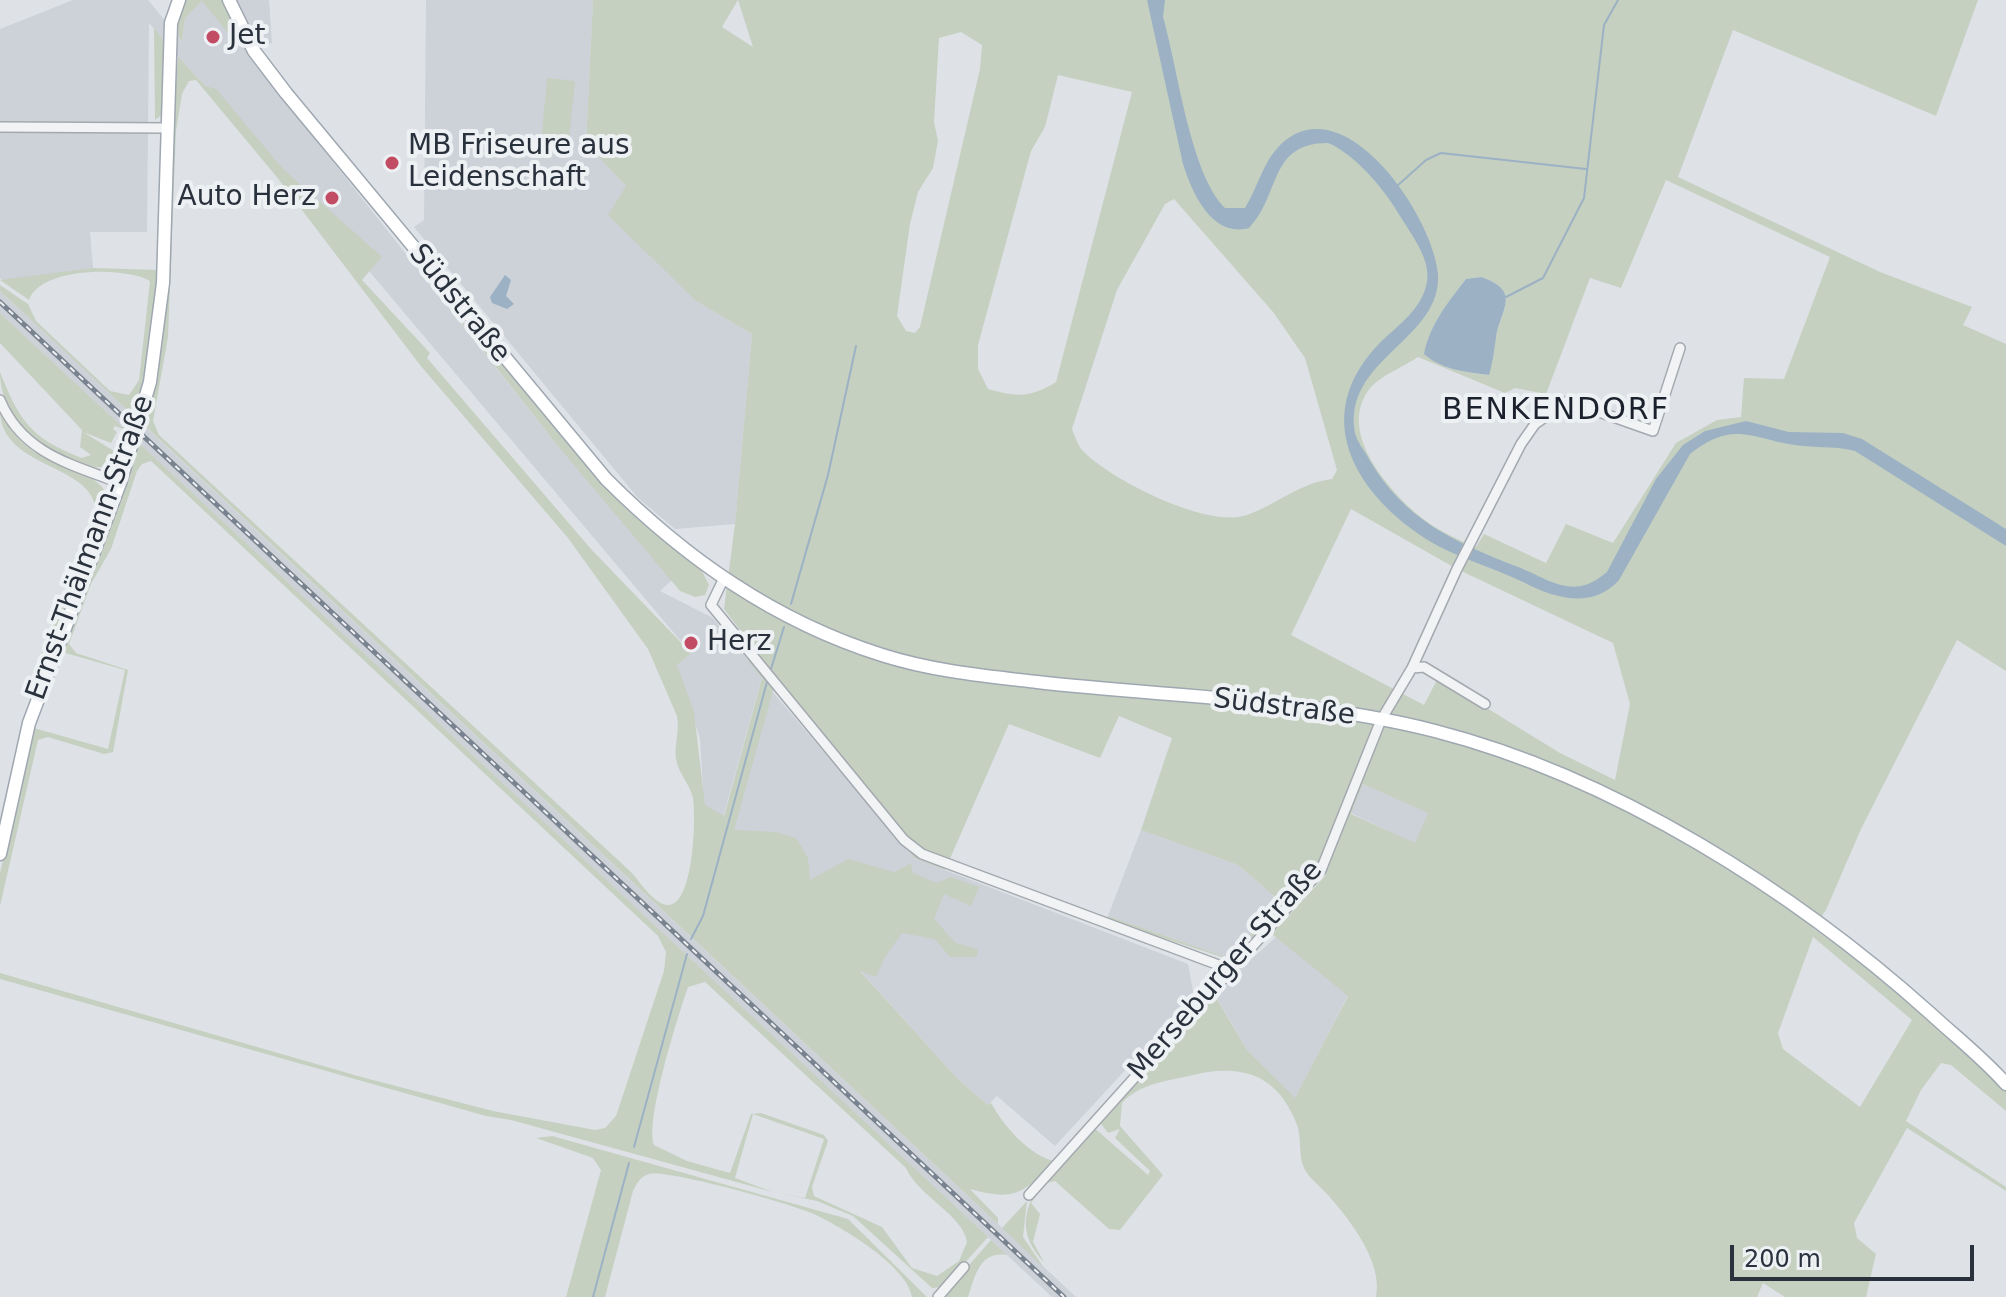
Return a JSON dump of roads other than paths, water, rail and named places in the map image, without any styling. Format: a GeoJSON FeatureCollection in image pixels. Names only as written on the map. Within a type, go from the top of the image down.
{"type":"FeatureCollection","features":[{"type":"Feature","properties":{"kind":"main road","name":"Ernst-Thälmann-Straße"},"geometry":{"type":"LineString","coordinates":[[0,854],[29,723],[138,431],[158,335],[171,23],[179,0]]}},
{"type":"Feature","properties":{"kind":"main road","name":"Südstraße"},"geometry":{"type":"LineString","coordinates":[[229,0],[264,64],[534,395],[636,509],[723,580],[813,629],[882,656],[955,672],[1287,706],[1381,720],[1435,731],[1501,751],[1600,790],[1657,820],[1817,922],[1893,980],[2006,1084]]}},
{"type":"Feature","properties":{"kind":"street"},"geometry":{"type":"LineString","coordinates":[[0,127],[168,128]]}},
{"type":"Feature","properties":{"kind":"street","name":"Merseburger Straße"},"geometry":{"type":"LineString","coordinates":[[1029,1195],[1321,870],[1381,720],[1412,668],[1470,542],[1521,444],[1535,424],[1568,401],[1653,431],[1680,348]]}},
{"type":"Feature","properties":{"kind":"street"},"geometry":{"type":"LineString","coordinates":[[0,400],[18,432],[39,450],[120,483]]}},
{"type":"Feature","properties":{"kind":"street"},"geometry":{"type":"LineString","coordinates":[[723,580],[711,605],[913,847],[935,859],[1232,970]]}},
{"type":"Feature","properties":{"kind":"street"},"geometry":{"type":"LineString","coordinates":[[1412,668],[1424,667],[1485,704]]}},
{"type":"Feature","properties":{"kind":"street"},"geometry":{"type":"LineString","coordinates":[[938,1297],[964,1267]]}},
{"type":"Feature","properties":{"kind":"water"},"geometry":{"type":"Polygon","coordinates":[[[1147,0],[1165,0],[1163,17],[1186,119],[1203,171],[1225,208],[1245,208],[1277,149],[1295,134],[1319,129],[1343,135],[1366,151],[1388,172],[1423,225],[1438,274],[1435,297],[1425,316],[1363,386],[1355,408],[1355,433],[1383,480],[1415,514],[1433,527],[1473,549],[1548,581],[1573,587],[1585,585],[1607,572],[1656,479],[1683,445],[1705,431],[1746,421],[1789,432],[1843,433],[1862,439],[2006,529],[2006,546],[1855,451],[1787,444],[1734,434],[1706,443],[1690,454],[1619,580],[1598,595],[1574,598],[1549,593],[1432,543],[1396,517],[1376,496],[1360,474],[1349,450],[1344,425],[1346,400],[1356,374],[1375,348],[1413,311],[1424,293],[1427,273],[1419,247],[1378,185],[1359,164],[1328,143],[1309,145],[1285,161],[1259,215],[1249,228],[1236,229],[1214,220],[1198,200],[1183,164],[1147,0]]]}},
{"type":"Feature","properties":{"kind":"water"},"geometry":{"type":"Polygon","coordinates":[[[505,275],[511,280],[506,296],[514,304],[507,309],[492,303],[490,297],[505,275]]]}},
{"type":"Feature","properties":{"kind":"water"},"geometry":{"type":"Polygon","coordinates":[[[1481,277],[1502,288],[1506,302],[1489,375],[1446,367],[1424,354],[1435,323],[1453,296],[1466,279],[1481,277]]]}},
{"type":"Feature","properties":{"kind":"waterway"},"geometry":{"type":"LineString","coordinates":[[1506,297],[1543,278],[1584,198],[1604,25],[1618,0]]}},
{"type":"Feature","properties":{"kind":"waterway"},"geometry":{"type":"LineString","coordinates":[[1397,186],[1426,160],[1441,153],[1586,169]]}},
{"type":"Feature","properties":{"kind":"waterway"},"geometry":{"type":"LineString","coordinates":[[791,604],[828,475],[856,346]]}},
{"type":"Feature","properties":{"kind":"waterway"},"geometry":{"type":"LineString","coordinates":[[771,669],[784,627]]}},
{"type":"Feature","properties":{"kind":"waterway"},"geometry":{"type":"LineString","coordinates":[[691,939],[703,916],[767,682]]}},
{"type":"Feature","properties":{"kind":"waterway"},"geometry":{"type":"LineString","coordinates":[[634,1147],[687,954]]}},
{"type":"Feature","properties":{"kind":"waterway"},"geometry":{"type":"LineString","coordinates":[[593,1297],[629,1163]]}},
{"type":"Feature","properties":{"kind":"railway"},"geometry":{"type":"LineString","coordinates":[[0,302],[1064,1297]]}},
{"type":"Feature","properties":{"kind":"place","name":"Jet"},"geometry":{"type":"Point","coordinates":[213,37]}},
{"type":"Feature","properties":{"kind":"place","name":"MB Friseure aus Leidenschaft"},"geometry":{"type":"Point","coordinates":[392,163]}},
{"type":"Feature","properties":{"kind":"place","name":"Auto Herz"},"geometry":{"type":"Point","coordinates":[332,198]}},
{"type":"Feature","properties":{"kind":"place","name":"Herz"},"geometry":{"type":"Point","coordinates":[691,643]}},
{"type":"Feature","properties":{"kind":"district","name":"BENKENDORF"},"geometry":{"type":"Point","coordinates":[1556,411]}}]}
